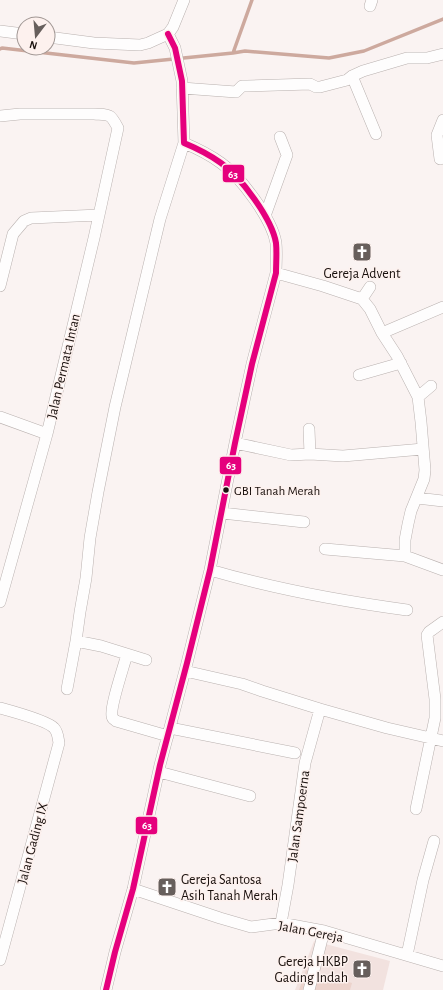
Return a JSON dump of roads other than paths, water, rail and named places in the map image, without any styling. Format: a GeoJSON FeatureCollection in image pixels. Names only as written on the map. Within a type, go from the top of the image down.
{"type":"FeatureCollection","features":[{"type":"Feature","properties":{"kind":"street"},"geometry":{"type":"LineString","coordinates":[[56,38],[94,43],[148,43],[168,34],[173,27],[184,0]]}},
{"type":"Feature","properties":{"kind":"street"},"geometry":{"type":"LineString","coordinates":[[177,16],[190,0]]}},
{"type":"Feature","properties":{"kind":"street"},"geometry":{"type":"LineString","coordinates":[[0,31],[16,33]]}},
{"type":"Feature","properties":{"kind":"street"},"geometry":{"type":"LineString","coordinates":[[67,689],[86,578],[90,538],[115,407],[160,219],[189,145],[180,68],[175,48],[168,34]]}},
{"type":"Feature","properties":{"kind":"street"},"geometry":{"type":"LineString","coordinates":[[182,88],[236,92],[242,86],[310,84],[320,87],[347,80],[363,71],[406,58],[427,58],[443,54]]}},
{"type":"Feature","properties":{"kind":"street"},"geometry":{"type":"LineString","coordinates":[[352,76],[376,134]]}},
{"type":"Feature","properties":{"kind":"street","name":"Jalan Permata Intan"},"geometry":{"type":"LineString","coordinates":[[0,116],[20,114],[106,115],[111,116],[114,119],[118,128],[47,434],[0,602]]}},
{"type":"Feature","properties":{"kind":"street"},"geometry":{"type":"LineString","coordinates":[[438,158],[437,135],[443,120]]}},
{"type":"Feature","properties":{"kind":"street"},"geometry":{"type":"LineString","coordinates":[[265,216],[287,155],[280,137]]}},
{"type":"Feature","properties":{"kind":"street"},"geometry":{"type":"LineString","coordinates":[[106,990],[116,945],[133,889],[158,772],[210,570],[252,364],[276,273],[276,241],[265,216],[234,174],[222,163],[189,145]]}},
{"type":"Feature","properties":{"kind":"street"},"geometry":{"type":"LineString","coordinates":[[0,286],[13,234],[24,221],[31,218],[99,215]]}},
{"type":"Feature","properties":{"kind":"street"},"geometry":{"type":"LineString","coordinates":[[276,273],[362,299],[370,309],[382,333],[397,356],[418,397],[424,479],[411,510],[405,540],[405,556]]}},
{"type":"Feature","properties":{"kind":"street"},"geometry":{"type":"LineString","coordinates":[[362,299],[370,287]]}},
{"type":"Feature","properties":{"kind":"street"},"geometry":{"type":"LineString","coordinates":[[382,333],[443,307]]}},
{"type":"Feature","properties":{"kind":"street"},"geometry":{"type":"LineString","coordinates":[[359,375],[401,364]]}},
{"type":"Feature","properties":{"kind":"street"},"geometry":{"type":"LineString","coordinates":[[418,397],[430,386]]}},
{"type":"Feature","properties":{"kind":"street"},"geometry":{"type":"LineString","coordinates":[[0,417],[47,434]]}},
{"type":"Feature","properties":{"kind":"street"},"geometry":{"type":"LineString","coordinates":[[310,429],[310,454]]}},
{"type":"Feature","properties":{"kind":"street"},"geometry":{"type":"LineString","coordinates":[[235,443],[291,455],[310,454],[343,456],[423,449]]}},
{"type":"Feature","properties":{"kind":"street"},"geometry":{"type":"LineString","coordinates":[[417,498],[443,500]]}},
{"type":"Feature","properties":{"kind":"street"},"geometry":{"type":"LineString","coordinates":[[222,513],[304,522]]}},
{"type":"Feature","properties":{"kind":"street"},"geometry":{"type":"LineString","coordinates":[[325,549],[405,556],[443,570]]}},
{"type":"Feature","properties":{"kind":"street"},"geometry":{"type":"LineString","coordinates":[[210,570],[244,580],[309,594],[407,610]]}},
{"type":"Feature","properties":{"kind":"street"},"geometry":{"type":"LineString","coordinates":[[416,810],[439,698],[427,639],[429,632],[443,622]]}},
{"type":"Feature","properties":{"kind":"street"},"geometry":{"type":"LineString","coordinates":[[76,641],[102,646],[146,660]]}},
{"type":"Feature","properties":{"kind":"street"},"geometry":{"type":"LineString","coordinates":[[127,654],[113,703],[112,715],[113,719],[116,721],[169,732],[294,753]]}},
{"type":"Feature","properties":{"kind":"street"},"geometry":{"type":"LineString","coordinates":[[185,670],[242,684],[262,692],[387,728],[443,741]]}},
{"type":"Feature","properties":{"kind":"street","name":"Jalan Gading IX"},"geometry":{"type":"LineString","coordinates":[[0,708],[47,723],[54,727],[58,734],[59,743],[0,960]]}},
{"type":"Feature","properties":{"kind":"street","name":"Jalan Sampoerna"},"geometry":{"type":"LineString","coordinates":[[281,923],[291,865],[305,763],[320,709]]}},
{"type":"Feature","properties":{"kind":"street"},"geometry":{"type":"LineString","coordinates":[[158,772],[250,796]]}},
{"type":"Feature","properties":{"kind":"street"},"geometry":{"type":"LineString","coordinates":[[407,955],[423,880],[434,841]]}},
{"type":"Feature","properties":{"kind":"street","name":"Jalan Gereja"},"geometry":{"type":"LineString","coordinates":[[133,889],[251,927],[281,923],[324,931],[443,966]]}},
{"type":"Feature","properties":{"kind":"street"},"geometry":{"type":"LineString","coordinates":[[309,990],[324,931]]}},
{"type":"Feature","properties":{"kind":"waterway"},"geometry":{"type":"LineString","coordinates":[[233,53],[252,0]]}},
{"type":"Feature","properties":{"kind":"waterway"},"geometry":{"type":"LineString","coordinates":[[0,49],[2,48],[134,63],[245,51],[329,58],[364,51],[443,19]]}},
{"type":"Feature","properties":{"kind":"place","name":"Gereja Advent"},"geometry":{"type":"Point","coordinates":[362,252]}},
{"type":"Feature","properties":{"kind":"place","name":"GBI Tanah Merah"},"geometry":{"type":"Point","coordinates":[226,490]}},
{"type":"Feature","properties":{"kind":"place","name":"Gereja Santosa Asih Tanah Merah"},"geometry":{"type":"Point","coordinates":[167,887]}},
{"type":"Feature","properties":{"kind":"place","name":"Gereja HKBP Gading Indah"},"geometry":{"type":"Point","coordinates":[362,969]}}]}
